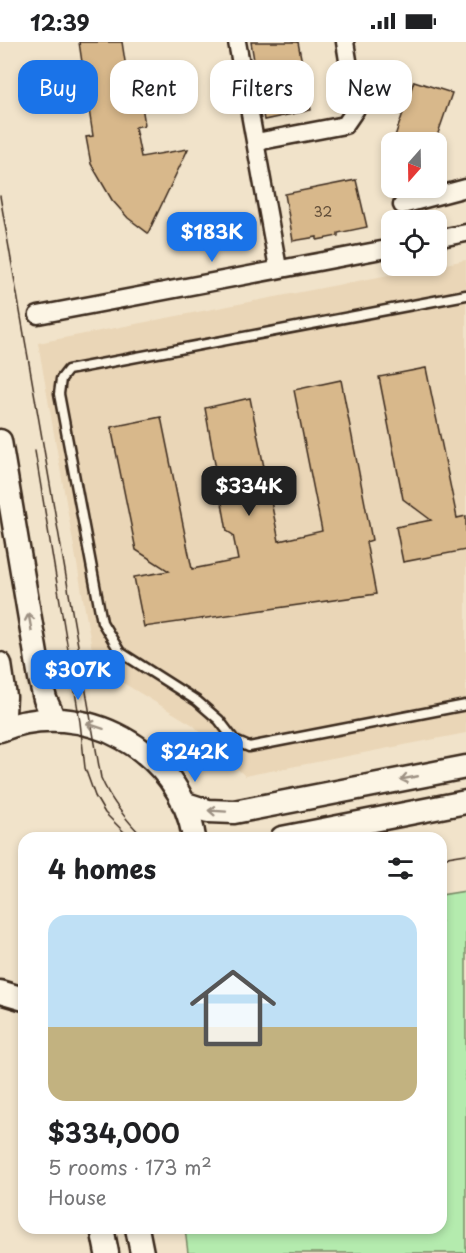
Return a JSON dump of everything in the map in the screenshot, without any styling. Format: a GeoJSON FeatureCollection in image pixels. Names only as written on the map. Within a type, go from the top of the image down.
{"type":"FeatureCollection","features":[{"type":"Feature","properties":{"kind":"main road"},"geometry":{"type":"LineString","coordinates":[[0,441],[40,678],[45,699],[54,720]]}},
{"type":"Feature","properties":{"kind":"main road"},"geometry":{"type":"LineString","coordinates":[[0,664],[4,697],[2,730],[28,722],[54,720],[91,724],[129,741],[161,768],[173,784],[183,803],[192,832]]}},
{"type":"Feature","properties":{"kind":"main road"},"geometry":{"type":"LineString","coordinates":[[183,803],[208,811],[234,812],[466,767]]}},
{"type":"Feature","properties":{"kind":"main road"},"geometry":{"type":"LineString","coordinates":[[313,832],[466,802]]}},
{"type":"Feature","properties":{"kind":"main road"},"geometry":{"type":"LineString","coordinates":[[0,992],[18,997]]}},
{"type":"Feature","properties":{"kind":"main road"},"geometry":{"type":"LineString","coordinates":[[103,1234],[106,1253]]}},
{"type":"Feature","properties":{"kind":"main road"},"geometry":{"type":"LineString","coordinates":[[138,1234],[142,1253]]}},
{"type":"Feature","properties":{"kind":"street"},"geometry":{"type":"LineString","coordinates":[[237,42],[278,268]]}},
{"type":"Feature","properties":{"kind":"street"},"geometry":{"type":"LineString","coordinates":[[256,142],[345,125],[356,109],[345,42]]}},
{"type":"Feature","properties":{"kind":"street"},"geometry":{"type":"LineString","coordinates":[[402,205],[466,188]]}},
{"type":"Feature","properties":{"kind":"street"},"geometry":{"type":"LineString","coordinates":[[447,237],[466,233]]}},
{"type":"Feature","properties":{"kind":"street"},"geometry":{"type":"LineString","coordinates":[[39,315],[381,250]]}},
{"type":"Feature","properties":{"kind":"lane"},"geometry":{"type":"LineString","coordinates":[[466,295],[68,370],[61,379],[59,394],[102,622],[120,652],[197,701],[219,720],[235,741],[249,747],[466,705]]}},
{"type":"Feature","properties":{"kind":"shaded area"},"geometry":{"type":"Polygon","coordinates":[[[466,260],[466,733],[245,776],[193,725],[95,666],[38,343],[383,276],[447,276],[447,264],[466,260]]]}},
{"type":"Feature","properties":{"kind":"green space"},"geometry":{"type":"Polygon","coordinates":[[[466,891],[466,1253],[188,1253],[186,1234],[447,1234],[447,894],[466,891]]]}},
{"type":"Feature","properties":{"kind":"building"},"geometry":{"type":"Polygon","coordinates":[[[79,42],[122,42],[125,60],[110,60],[110,114],[143,114],[145,125],[135,127],[141,157],[188,149],[148,233],[128,218],[112,200],[91,164],[86,137],[93,136],[90,114],[98,114],[98,60],[82,60],[79,42]]]}},
{"type":"Feature","properties":{"kind":"building"},"geometry":{"type":"Polygon","coordinates":[[[251,42],[298,42],[301,60],[254,60],[251,42]]]}},
{"type":"Feature","properties":{"kind":"building"},"geometry":{"type":"Polygon","coordinates":[[[414,81],[452,93],[438,132],[396,132],[403,114],[412,114],[414,81]]]}},
{"type":"Feature","properties":{"kind":"building"},"geometry":{"type":"Polygon","coordinates":[[[263,114],[292,114],[264,120],[263,114]]]}},
{"type":"Feature","properties":{"kind":"building"},"geometry":{"type":"Polygon","coordinates":[[[356,180],[367,227],[317,240],[317,237],[293,241],[285,194],[356,180]]]}},
{"type":"Feature","properties":{"kind":"building"},"geometry":{"type":"Polygon","coordinates":[[[426,368],[457,518],[466,516],[466,550],[403,562],[396,527],[431,520],[403,499],[379,377],[426,368]]]}},
{"type":"Feature","properties":{"kind":"building"},"geometry":{"type":"Polygon","coordinates":[[[341,380],[372,540],[366,542],[376,594],[144,627],[134,577],[169,571],[136,550],[111,427],[161,417],[192,569],[238,560],[233,535],[227,531],[205,408],[250,398],[279,541],[322,531],[294,390],[341,380]]]}},
{"type":"Feature","properties":{"kind":"tram line"},"geometry":{"type":"LineString","coordinates":[[0,196],[101,778],[119,810],[138,832]]}},
{"type":"Feature","properties":{"kind":"tram line"},"geometry":{"type":"LineString","coordinates":[[35,451],[80,722],[85,768],[95,796],[105,813],[124,832]]}},
{"type":"Feature","properties":{"kind":"tram line"},"geometry":{"type":"LineString","coordinates":[[447,857],[466,854]]}}]}
